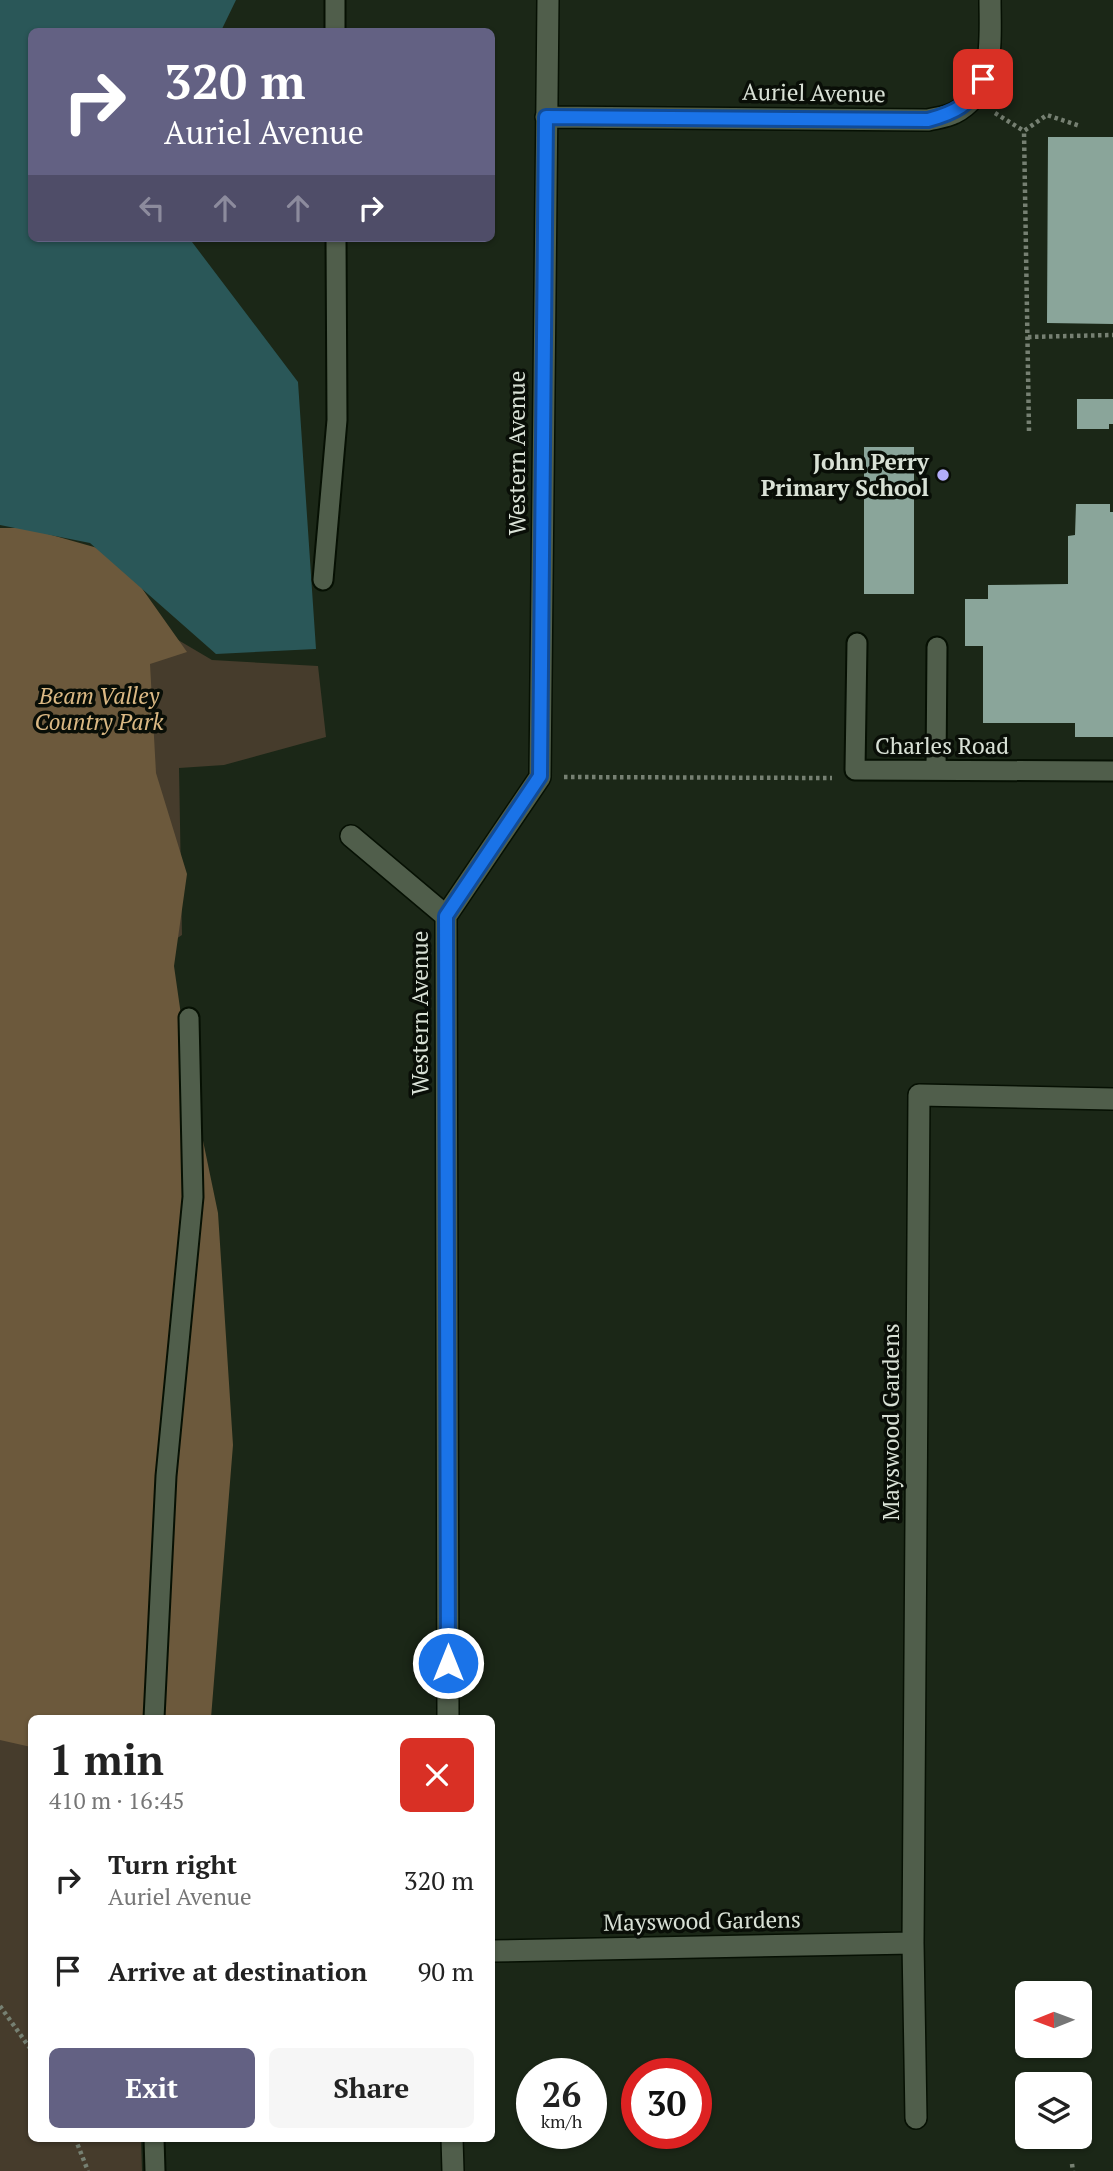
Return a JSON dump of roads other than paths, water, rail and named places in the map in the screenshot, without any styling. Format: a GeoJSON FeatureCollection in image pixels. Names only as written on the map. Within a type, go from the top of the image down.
{"type":"FeatureCollection","features":[{"type":"Feature","properties":{"kind":"street","name":"Western Avenue"},"geometry":{"type":"LineString","coordinates":[[448,1715],[446,916],[540,776],[548,0]]}},
{"type":"Feature","properties":{"kind":"street","name":"Auriel Avenue"},"geometry":{"type":"LineString","coordinates":[[546,117],[928,120],[955,113],[975,94],[990,64],[990,0]]}},
{"type":"Feature","properties":{"kind":"street"},"geometry":{"type":"LineString","coordinates":[[351,836],[446,916]]}},
{"type":"Feature","properties":{"kind":"street","name":"Mayswood Gardens"},"geometry":{"type":"LineString","coordinates":[[916,2118],[913,1943],[919,1095],[1113,1099]]}},
{"type":"Feature","properties":{"kind":"street","name":"Mayswood Gardens"},"geometry":{"type":"LineString","coordinates":[[495,1951],[913,1943]]}},
{"type":"Feature","properties":{"kind":"street"},"geometry":{"type":"LineString","coordinates":[[452,2142],[453,2171]]}},
{"type":"Feature","properties":{"kind":"lane"},"geometry":{"type":"LineString","coordinates":[[335,0],[335,28]]}},
{"type":"Feature","properties":{"kind":"lane"},"geometry":{"type":"LineString","coordinates":[[323,580],[337,420],[336,242]]}},
{"type":"Feature","properties":{"kind":"lane","name":"Charles Road"},"geometry":{"type":"LineString","coordinates":[[856,643],[855,770],[1113,771]]}},
{"type":"Feature","properties":{"kind":"lane"},"geometry":{"type":"LineString","coordinates":[[936,770],[937,647]]}},
{"type":"Feature","properties":{"kind":"lane"},"geometry":{"type":"LineString","coordinates":[[154,1715],[166,1476],[193,1198],[189,1018]]}},
{"type":"Feature","properties":{"kind":"lane"},"geometry":{"type":"LineString","coordinates":[[154,2142],[155,2171]]}},
{"type":"Feature","properties":{"kind":"water"},"geometry":{"type":"Polygon","coordinates":[[[0,0],[236,0],[222,28],[28,28],[28,242],[192,242],[298,382],[316,649],[216,654],[90,543],[0,525],[0,0]]]}},
{"type":"Feature","properties":{"kind":"place","name":"John Perry Primary School"},"geometry":{"type":"Point","coordinates":[943,475]}},
{"type":"Feature","properties":{"kind":"park label","name":"Beam Valley Country Park"},"geometry":{"type":"Point","coordinates":[99,709]}}]}
